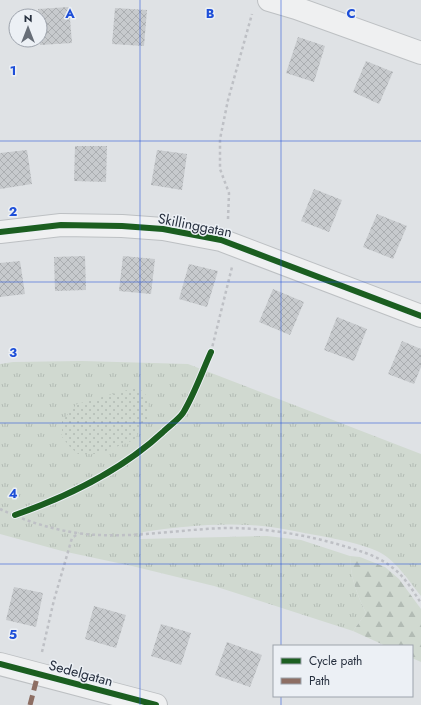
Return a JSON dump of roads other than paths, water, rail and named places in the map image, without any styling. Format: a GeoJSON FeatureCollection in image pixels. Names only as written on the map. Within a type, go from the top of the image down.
{"type":"FeatureCollection","features":[{"type":"Feature","properties":{"kind":"street"},"geometry":{"type":"LineString","coordinates":[[261,4],[296,8],[421,53]]}},
{"type":"Feature","properties":{"kind":"street","name":"Skillinggatan"},"geometry":{"type":"LineString","coordinates":[[0,232],[61,225],[163,228],[221,240],[421,316]]}},
{"type":"Feature","properties":{"kind":"street","name":"Sedelgatan"},"geometry":{"type":"LineString","coordinates":[[0,664],[156,705]]}}]}
